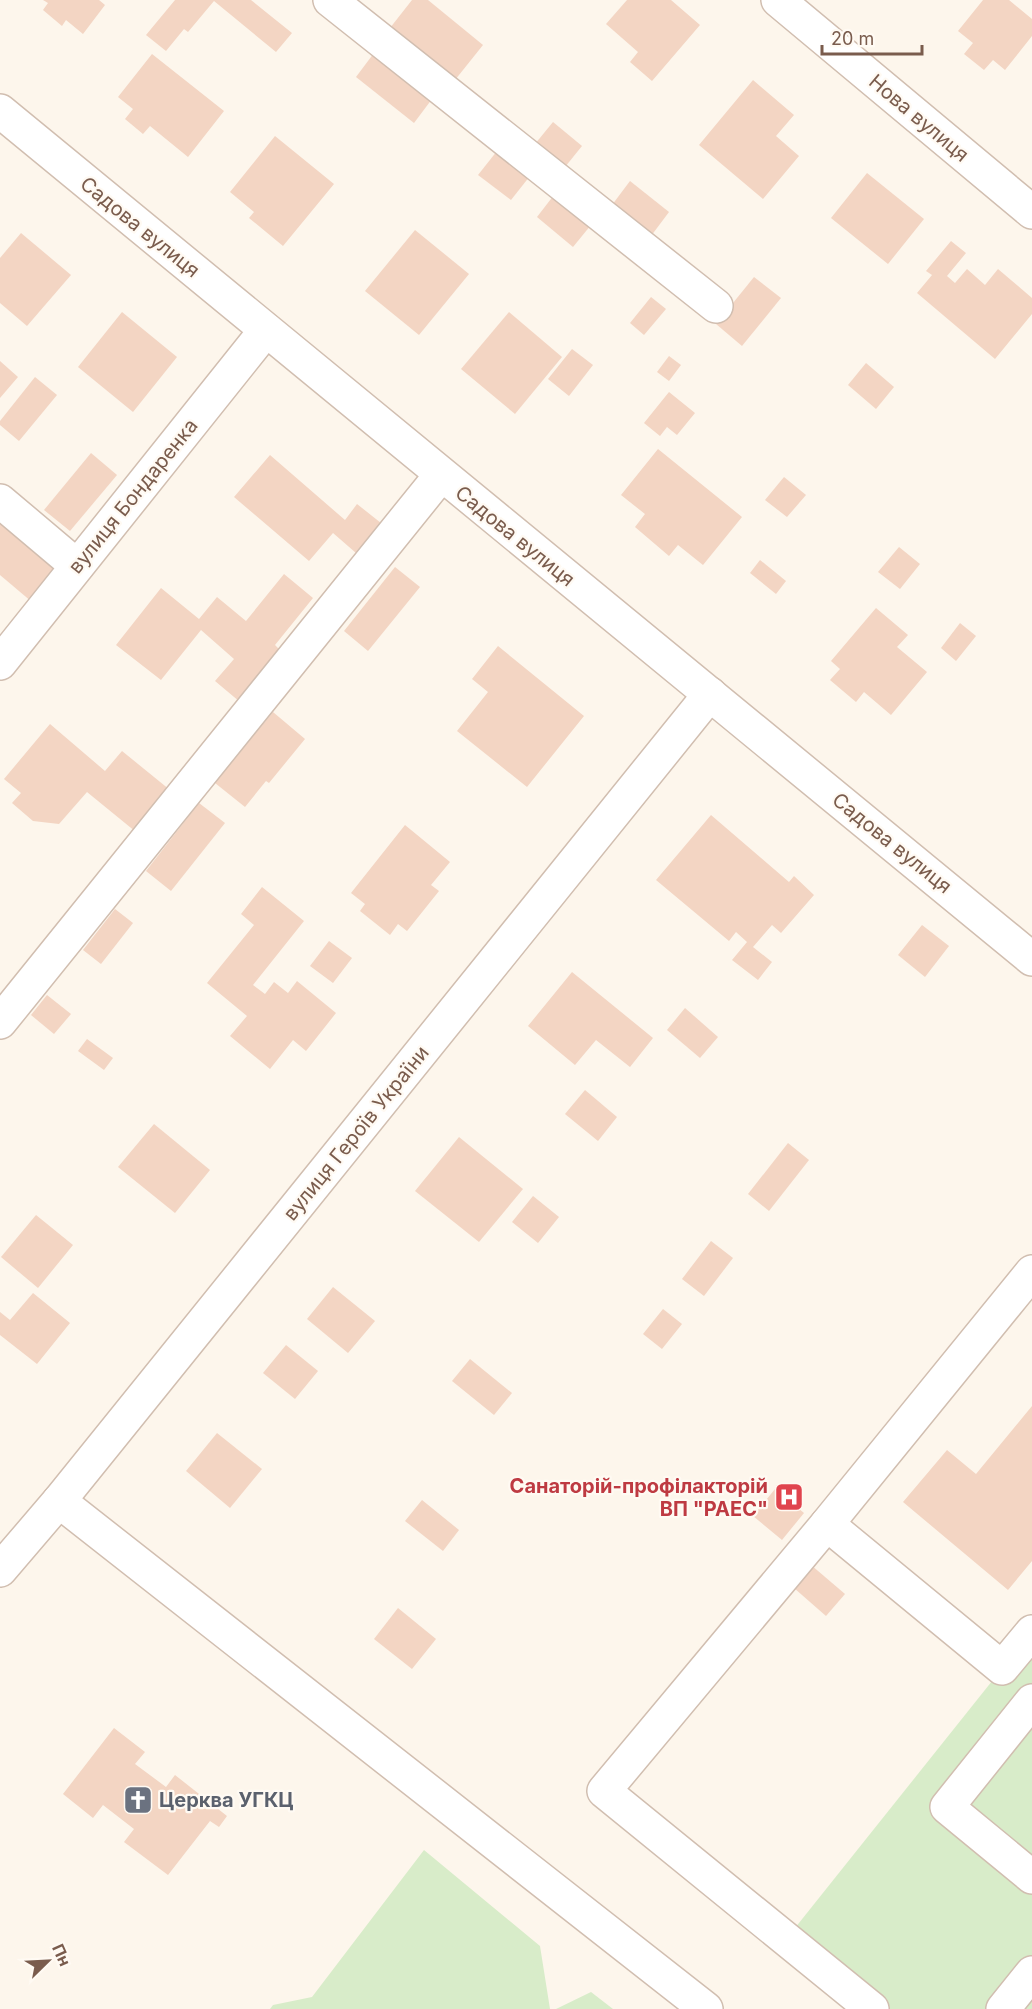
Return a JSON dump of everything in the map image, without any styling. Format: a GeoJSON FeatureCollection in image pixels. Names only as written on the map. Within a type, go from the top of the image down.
{"type":"FeatureCollection","features":[{"type":"Feature","properties":{"kind":"street"},"geometry":{"type":"LineString","coordinates":[[330,0],[716,306]]}},
{"type":"Feature","properties":{"kind":"street","name":"Нова вулиця"},"geometry":{"type":"LineString","coordinates":[[778,0],[1032,212]]}},
{"type":"Feature","properties":{"kind":"street","name":"Садова вулиця"},"geometry":{"type":"LineString","coordinates":[[0,111],[1032,959]]}},
{"type":"Feature","properties":{"kind":"street","name":"вулиця Бондаренка"},"geometry":{"type":"LineString","coordinates":[[0,663],[266,330]]}},
{"type":"Feature","properties":{"kind":"street"},"geometry":{"type":"LineString","coordinates":[[0,1022],[441,475]]}},
{"type":"Feature","properties":{"kind":"street"},"geometry":{"type":"LineString","coordinates":[[0,501],[77,566]]}},
{"type":"Feature","properties":{"kind":"street","name":"вулиця Героїв України"},"geometry":{"type":"LineString","coordinates":[[0,1570],[59,1501],[710,694]]}},
{"type":"Feature","properties":{"kind":"street"},"geometry":{"type":"LineString","coordinates":[[872,2009],[604,1791],[827,1524],[1032,1272]]}},
{"type":"Feature","properties":{"kind":"street"},"geometry":{"type":"LineString","coordinates":[[59,1501],[706,2009]]}},
{"type":"Feature","properties":{"kind":"street"},"geometry":{"type":"LineString","coordinates":[[827,1524],[1032,1691]]}},
{"type":"Feature","properties":{"kind":"street"},"geometry":{"type":"LineString","coordinates":[[1002,1668],[1032,1632]]}},
{"type":"Feature","properties":{"kind":"street"},"geometry":{"type":"LineString","coordinates":[[1032,1701],[946,1807],[1032,1877]]}},
{"type":"Feature","properties":{"kind":"street"},"geometry":{"type":"LineString","coordinates":[[1003,2009],[1032,1973]]}},
{"type":"Feature","properties":{"kind":"green space"},"geometry":{"type":"Polygon","coordinates":[[[1032,1631],[1032,2009],[867,2009],[783,1943],[1032,1631]]]}},
{"type":"Feature","properties":{"kind":"green space"},"geometry":{"type":"Polygon","coordinates":[[[424,1850],[540,1946],[550,2009],[270,2009],[273,2005],[312,1997],[424,1850]]]}},
{"type":"Feature","properties":{"kind":"green space"},"geometry":{"type":"Polygon","coordinates":[[[591,1992],[613,2009],[556,2009],[591,1992]]]}},
{"type":"Feature","properties":{"kind":"building"},"geometry":{"type":"Polygon","coordinates":[[[43,0],[99,0],[105,5],[83,34],[66,20],[62,26],[43,10],[48,3],[43,0]]]}},
{"type":"Feature","properties":{"kind":"building"},"geometry":{"type":"Polygon","coordinates":[[[175,0],[251,0],[292,33],[276,52],[214,1],[188,32],[184,29],[166,51],[146,35],[175,0]]]}},
{"type":"Feature","properties":{"kind":"building"},"geometry":{"type":"Polygon","coordinates":[[[412,0],[428,0],[483,45],[455,80],[390,28],[412,0]]]}},
{"type":"Feature","properties":{"kind":"building"},"geometry":{"type":"Polygon","coordinates":[[[627,0],[671,0],[700,25],[652,81],[630,62],[638,52],[606,24],[627,0]]]}},
{"type":"Feature","properties":{"kind":"building"},"geometry":{"type":"Polygon","coordinates":[[[983,0],[1009,0],[1032,19],[1032,36],[1005,70],[993,60],[984,70],[964,54],[973,43],[958,31],[983,0]]]}},
{"type":"Feature","properties":{"kind":"building"},"geometry":{"type":"Polygon","coordinates":[[[374,53],[432,99],[414,123],[356,77],[374,53]]]}},
{"type":"Feature","properties":{"kind":"building"},"geometry":{"type":"Polygon","coordinates":[[[152,54],[224,111],[188,157],[150,126],[143,134],[125,119],[133,109],[118,97],[152,54]]]}},
{"type":"Feature","properties":{"kind":"building"},"geometry":{"type":"Polygon","coordinates":[[[753,80],[794,115],[776,136],[799,156],[763,199],[699,145],[753,80]]]}},
{"type":"Feature","properties":{"kind":"building"},"geometry":{"type":"Polygon","coordinates":[[[553,122],[582,146],[565,167],[535,144],[553,122]]]}},
{"type":"Feature","properties":{"kind":"building"},"geometry":{"type":"Polygon","coordinates":[[[275,136],[334,184],[283,246],[249,218],[254,212],[230,192],[275,136]]]}},
{"type":"Feature","properties":{"kind":"building"},"geometry":{"type":"Polygon","coordinates":[[[497,151],[530,176],[511,200],[478,175],[497,151]]]}},
{"type":"Feature","properties":{"kind":"building"},"geometry":{"type":"Polygon","coordinates":[[[867,173],[924,219],[888,264],[831,218],[867,173]]]}},
{"type":"Feature","properties":{"kind":"building"},"geometry":{"type":"Polygon","coordinates":[[[630,181],[669,212],[651,236],[612,205],[630,181]]]}},
{"type":"Feature","properties":{"kind":"building"},"geometry":{"type":"Polygon","coordinates":[[[554,195],[591,225],[573,247],[537,217],[554,195]]]}},
{"type":"Feature","properties":{"kind":"building"},"geometry":{"type":"Polygon","coordinates":[[[415,230],[469,274],[419,335],[365,291],[415,230]]]}},
{"type":"Feature","properties":{"kind":"building"},"geometry":{"type":"Polygon","coordinates":[[[21,233],[71,275],[27,326],[0,303],[0,258],[21,233]]]}},
{"type":"Feature","properties":{"kind":"building"},"geometry":{"type":"Polygon","coordinates":[[[951,241],[966,253],[947,276],[955,283],[967,269],[985,285],[998,269],[1032,298],[1032,314],[995,359],[917,293],[932,275],[926,271],[951,241]]]}},
{"type":"Feature","properties":{"kind":"building"},"geometry":{"type":"Polygon","coordinates":[[[754,277],[781,298],[742,346],[716,324],[754,277]]]}},
{"type":"Feature","properties":{"kind":"building"},"geometry":{"type":"Polygon","coordinates":[[[651,297],[666,309],[644,335],[630,323],[651,297]]]}},
{"type":"Feature","properties":{"kind":"building"},"geometry":{"type":"Polygon","coordinates":[[[122,312],[177,357],[133,412],[78,367],[122,312]]]}},
{"type":"Feature","properties":{"kind":"building"},"geometry":{"type":"Polygon","coordinates":[[[509,312],[562,357],[515,414],[461,369],[509,312]]]}},
{"type":"Feature","properties":{"kind":"building"},"geometry":{"type":"Polygon","coordinates":[[[572,349],[593,365],[569,396],[548,379],[572,349]]]}},
{"type":"Feature","properties":{"kind":"building"},"geometry":{"type":"Polygon","coordinates":[[[669,356],[681,365],[669,381],[657,372],[669,356]]]}},
{"type":"Feature","properties":{"kind":"building"},"geometry":{"type":"Polygon","coordinates":[[[0,361],[18,377],[0,398],[0,361]]]}},
{"type":"Feature","properties":{"kind":"building"},"geometry":{"type":"Polygon","coordinates":[[[866,363],[894,387],[876,409],[848,385],[866,363]]]}},
{"type":"Feature","properties":{"kind":"building"},"geometry":{"type":"Polygon","coordinates":[[[35,377],[57,395],[19,441],[0,425],[0,421],[35,377]]]}},
{"type":"Feature","properties":{"kind":"building"},"geometry":{"type":"Polygon","coordinates":[[[669,392],[695,413],[677,435],[667,427],[660,436],[644,423],[669,392]]]}},
{"type":"Feature","properties":{"kind":"building"},"geometry":{"type":"Polygon","coordinates":[[[658,449],[742,517],[703,565],[678,545],[669,556],[635,527],[645,514],[621,495],[658,449]]]}},
{"type":"Feature","properties":{"kind":"building"},"geometry":{"type":"Polygon","coordinates":[[[91,453],[117,475],[70,531],[44,510],[91,453]]]}},
{"type":"Feature","properties":{"kind":"building"},"geometry":{"type":"Polygon","coordinates":[[[270,455],[345,520],[357,504],[381,523],[356,553],[333,533],[309,561],[234,497],[270,455]]]}},
{"type":"Feature","properties":{"kind":"building"},"geometry":{"type":"Polygon","coordinates":[[[784,477],[806,495],[787,517],[765,500],[784,477]]]}},
{"type":"Feature","properties":{"kind":"building"},"geometry":{"type":"Polygon","coordinates":[[[0,514],[62,566],[32,602],[0,575],[0,514]]]}},
{"type":"Feature","properties":{"kind":"building"},"geometry":{"type":"Polygon","coordinates":[[[899,547],[920,564],[900,589],[878,572],[899,547]]]}},
{"type":"Feature","properties":{"kind":"building"},"geometry":{"type":"Polygon","coordinates":[[[760,560],[786,581],[776,594],[750,573],[760,560]]]}},
{"type":"Feature","properties":{"kind":"building"},"geometry":{"type":"Polygon","coordinates":[[[395,567],[420,587],[368,651],[344,631],[395,567]]]}},
{"type":"Feature","properties":{"kind":"building"},"geometry":{"type":"Polygon","coordinates":[[[284,574],[313,598],[275,645],[281,651],[240,702],[215,681],[234,659],[201,630],[161,680],[116,645],[161,588],[199,619],[217,597],[246,621],[284,574]]]}},
{"type":"Feature","properties":{"kind":"building"},"geometry":{"type":"Polygon","coordinates":[[[876,608],[908,635],[897,647],[927,672],[891,715],[864,692],[856,702],[830,680],[840,669],[831,661],[876,608]]]}},
{"type":"Feature","properties":{"kind":"building"},"geometry":{"type":"Polygon","coordinates":[[[960,623],[976,636],[956,661],[941,648],[960,623]]]}},
{"type":"Feature","properties":{"kind":"building"},"geometry":{"type":"Polygon","coordinates":[[[498,646],[584,716],[527,787],[457,731],[488,692],[472,679],[498,646]]]}},
{"type":"Feature","properties":{"kind":"building"},"geometry":{"type":"Polygon","coordinates":[[[273,712],[305,739],[269,783],[266,781],[245,807],[215,783],[273,712]]]}},
{"type":"Feature","properties":{"kind":"building"},"geometry":{"type":"Polygon","coordinates":[[[50,724],[105,771],[122,751],[170,790],[136,832],[87,792],[59,824],[33,821],[12,803],[21,793],[4,779],[50,724]]]}},
{"type":"Feature","properties":{"kind":"building"},"geometry":{"type":"Polygon","coordinates":[[[199,803],[225,823],[171,891],[146,871],[199,803]]]}},
{"type":"Feature","properties":{"kind":"building"},"geometry":{"type":"Polygon","coordinates":[[[711,815],[789,882],[794,876],[814,895],[781,933],[772,925],[753,947],[772,962],[758,980],[732,960],[747,942],[736,932],[729,941],[656,880],[711,815]]]}},
{"type":"Feature","properties":{"kind":"building"},"geometry":{"type":"Polygon","coordinates":[[[405,825],[450,862],[431,885],[439,891],[407,931],[398,924],[390,935],[360,911],[365,904],[351,893],[405,825]]]}},
{"type":"Feature","properties":{"kind":"building"},"geometry":{"type":"Polygon","coordinates":[[[262,887],[304,921],[253,985],[265,994],[274,982],[288,993],[297,981],[336,1013],[306,1051],[293,1040],[270,1069],[230,1036],[247,1016],[207,983],[254,925],[241,914],[262,887]]]}},
{"type":"Feature","properties":{"kind":"building"},"geometry":{"type":"Polygon","coordinates":[[[115,909],[133,923],[101,964],[83,950],[115,909]]]}},
{"type":"Feature","properties":{"kind":"building"},"geometry":{"type":"Polygon","coordinates":[[[922,925],[949,946],[925,977],[898,955],[922,925]]]}},
{"type":"Feature","properties":{"kind":"building"},"geometry":{"type":"Polygon","coordinates":[[[329,941],[352,958],[333,983],[310,966],[329,941]]]}},
{"type":"Feature","properties":{"kind":"building"},"geometry":{"type":"Polygon","coordinates":[[[572,972],[653,1038],[630,1067],[596,1040],[575,1065],[528,1026],[572,972]]]}},
{"type":"Feature","properties":{"kind":"building"},"geometry":{"type":"Polygon","coordinates":[[[47,995],[71,1014],[54,1034],[31,1015],[47,995]]]}},
{"type":"Feature","properties":{"kind":"building"},"geometry":{"type":"Polygon","coordinates":[[[685,1008],[718,1037],[700,1058],[667,1030],[685,1008]]]}},
{"type":"Feature","properties":{"kind":"building"},"geometry":{"type":"Polygon","coordinates":[[[87,1039],[113,1058],[104,1070],[78,1051],[87,1039]]]}},
{"type":"Feature","properties":{"kind":"building"},"geometry":{"type":"Polygon","coordinates":[[[585,1090],[617,1117],[598,1141],[565,1114],[585,1090]]]}},
{"type":"Feature","properties":{"kind":"building"},"geometry":{"type":"Polygon","coordinates":[[[154,1124],[210,1170],[175,1213],[118,1167],[154,1124]]]}},
{"type":"Feature","properties":{"kind":"building"},"geometry":{"type":"Polygon","coordinates":[[[459,1137],[523,1189],[479,1242],[415,1191],[459,1137]]]}},
{"type":"Feature","properties":{"kind":"building"},"geometry":{"type":"Polygon","coordinates":[[[788,1143],[809,1160],[769,1211],[748,1194],[788,1143]]]}},
{"type":"Feature","properties":{"kind":"building"},"geometry":{"type":"Polygon","coordinates":[[[533,1196],[559,1217],[538,1243],[512,1222],[533,1196]]]}},
{"type":"Feature","properties":{"kind":"building"},"geometry":{"type":"Polygon","coordinates":[[[36,1215],[73,1245],[38,1288],[1,1257],[36,1215]]]}},
{"type":"Feature","properties":{"kind":"building"},"geometry":{"type":"Polygon","coordinates":[[[711,1241],[733,1258],[704,1296],[682,1279],[711,1241]]]}},
{"type":"Feature","properties":{"kind":"building"},"geometry":{"type":"Polygon","coordinates":[[[333,1287],[375,1321],[348,1353],[307,1319],[333,1287]]]}},
{"type":"Feature","properties":{"kind":"building"},"geometry":{"type":"Polygon","coordinates":[[[33,1293],[70,1323],[37,1364],[0,1335],[0,1312],[10,1320],[33,1293]]]}},
{"type":"Feature","properties":{"kind":"building"},"geometry":{"type":"Polygon","coordinates":[[[663,1309],[682,1324],[662,1349],[643,1334],[663,1309]]]}},
{"type":"Feature","properties":{"kind":"building"},"geometry":{"type":"Polygon","coordinates":[[[286,1345],[318,1371],[295,1399],[263,1373],[286,1345]]]}},
{"type":"Feature","properties":{"kind":"building"},"geometry":{"type":"Polygon","coordinates":[[[470,1359],[512,1393],[494,1415],[452,1381],[470,1359]]]}},
{"type":"Feature","properties":{"kind":"building"},"geometry":{"type":"Polygon","coordinates":[[[1032,1406],[1032,1561],[1008,1590],[903,1502],[947,1450],[976,1474],[1032,1406]]]}},
{"type":"Feature","properties":{"kind":"building"},"geometry":{"type":"Polygon","coordinates":[[[217,1433],[262,1469],[230,1508],[186,1471],[217,1433]]]}},
{"type":"Feature","properties":{"kind":"building"},"geometry":{"type":"Polygon","coordinates":[[[775,1489],[804,1513],[782,1540],[753,1516],[775,1489]]]}},
{"type":"Feature","properties":{"kind":"building"},"geometry":{"type":"Polygon","coordinates":[[[422,1500],[459,1530],[443,1551],[405,1521],[422,1500]]]}},
{"type":"Feature","properties":{"kind":"building"},"geometry":{"type":"Polygon","coordinates":[[[804,1559],[845,1594],[826,1616],[786,1581],[804,1559]]]}},
{"type":"Feature","properties":{"kind":"building"},"geometry":{"type":"Polygon","coordinates":[[[398,1608],[436,1639],[412,1669],[374,1639],[398,1608]]]}},
{"type":"Feature","properties":{"kind":"building","name":"Церква УГКЦ"},"geometry":{"type":"Polygon","coordinates":[[[114,1728],[145,1752],[135,1764],[166,1787],[175,1775],[227,1816],[219,1827],[210,1821],[168,1875],[124,1842],[134,1829],[103,1805],[93,1818],[63,1794],[114,1728]]]}},
{"type":"Feature","properties":{"kind":"place","name":"Санаторій-профілакторій ВП \"РАЕС\""},"geometry":{"type":"Point","coordinates":[789,1497]}},
{"type":"Feature","properties":{"kind":"place","name":"Церква УГКЦ"},"geometry":{"type":"Point","coordinates":[138,1800]}}]}
